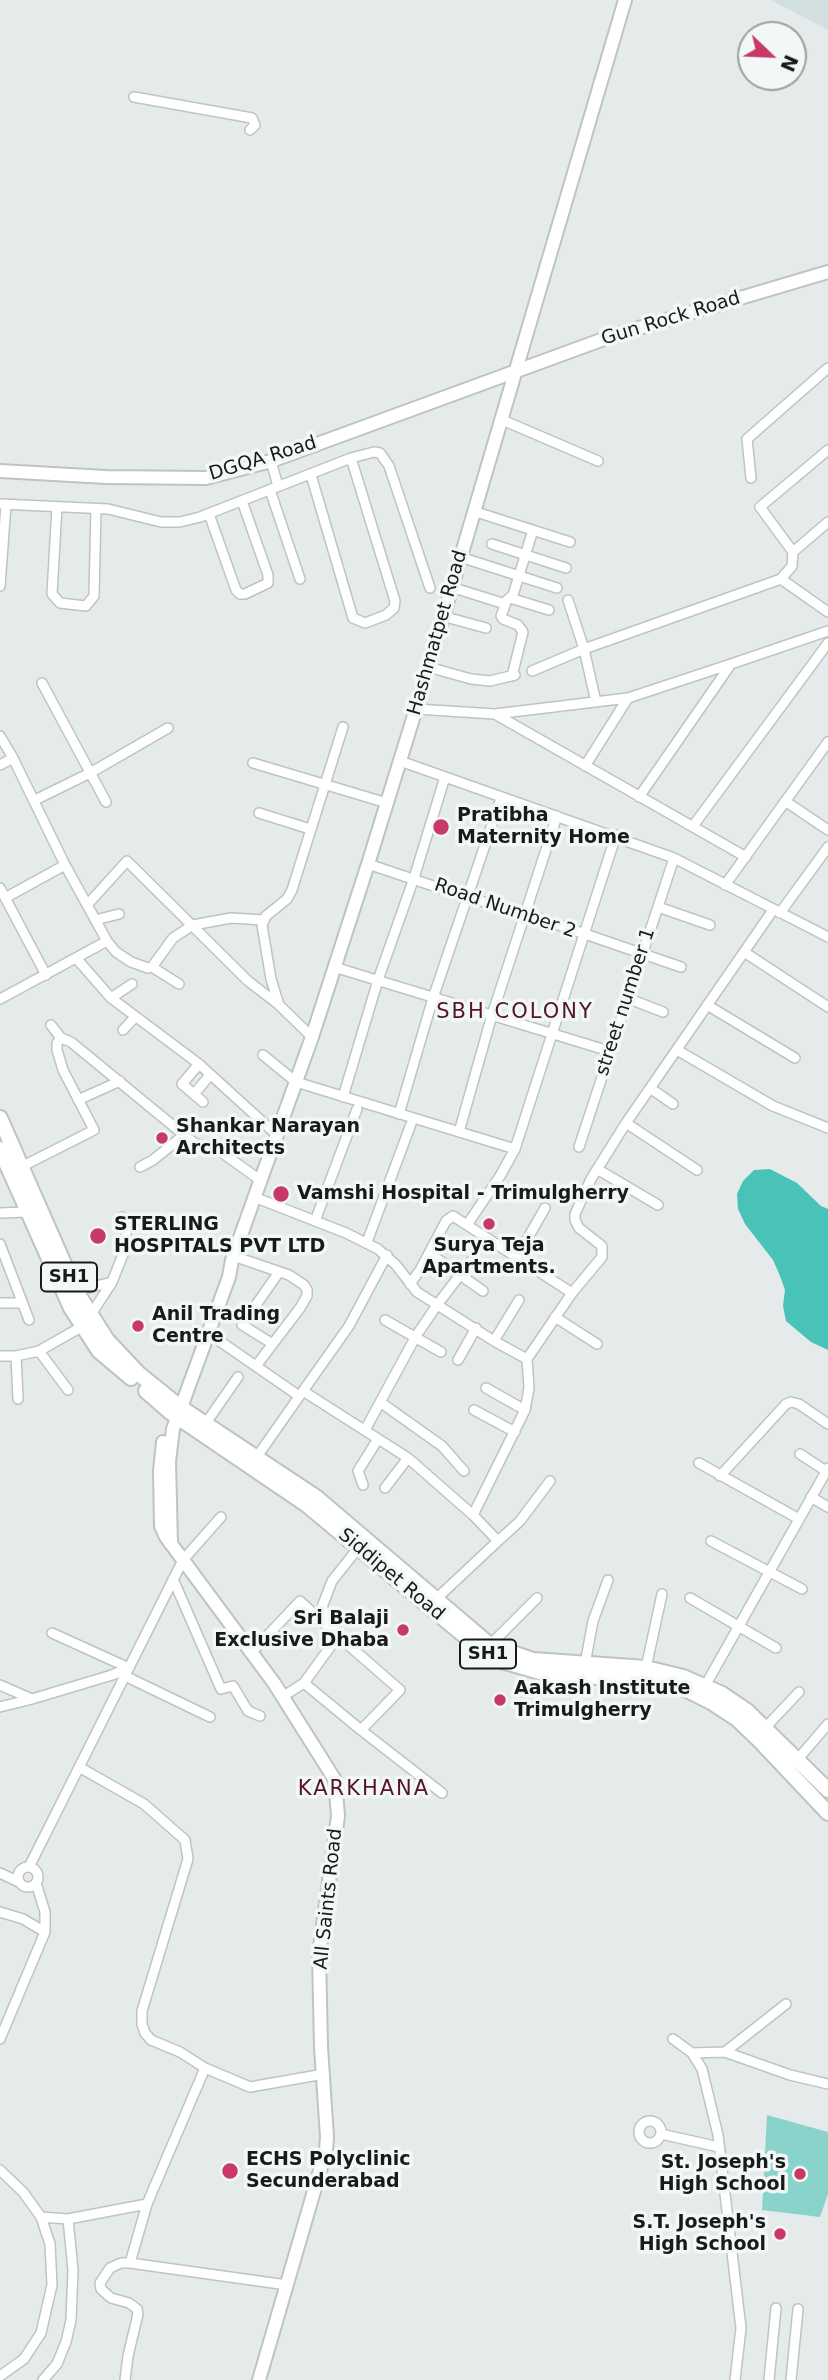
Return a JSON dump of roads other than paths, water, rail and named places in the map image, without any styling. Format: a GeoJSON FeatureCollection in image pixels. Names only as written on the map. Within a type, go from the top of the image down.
{"type":"FeatureCollection","features":[{"type":"Feature","properties":{"kind":"main road","name":"Hashmatpet Road"},"geometry":{"type":"LineString","coordinates":[[175,1409],[229,1277],[233,1258],[312,1037],[368,864],[625,0]]}},
{"type":"Feature","properties":{"kind":"main road","name":"Gun Rock Road"},"geometry":{"type":"LineString","coordinates":[[514,370],[612,337],[828,272]]}},
{"type":"Feature","properties":{"kind":"main road","name":"DGQA Road"},"geometry":{"type":"LineString","coordinates":[[0,471],[106,477],[206,478],[271,461],[514,370]]}},
{"type":"Feature","properties":{"kind":"main road","name":"SH1"},"geometry":{"type":"LineString","coordinates":[[0,1118],[76,1291],[86,1321]]}},
{"type":"Feature","properties":{"kind":"main road","name":"SH1"},"geometry":{"type":"LineString","coordinates":[[0,1149],[71,1308],[175,1409]]}},
{"type":"Feature","properties":{"kind":"main road","name":"Hashmatpet Road"},"geometry":{"type":"LineString","coordinates":[[175,1409],[223,1275],[233,1258]]}},
{"type":"Feature","properties":{"kind":"main road","name":"Siddipet Road"},"geometry":{"type":"LineString","coordinates":[[175,1409],[206,1423],[316,1497],[490,1645],[533,1660],[646,1668],[683,1677],[705,1686],[747,1711],[828,1790]]}},
{"type":"Feature","properties":{"kind":"main road","name":"Siddipet Road"},"geometry":{"type":"LineString","coordinates":[[175,1409],[307,1505],[474,1645],[502,1661],[540,1672],[665,1683],[711,1702],[737,1719],[828,1813]]}},
{"type":"Feature","properties":{"kind":"main road","name":"All Saints Road"},"geometry":{"type":"LineString","coordinates":[[175,1409],[169,1461],[171,1544],[282,1696],[335,1780],[338,1816],[319,1954],[326,2150],[259,2380]]}},
{"type":"Feature","properties":{"kind":"street"},"geometry":{"type":"LineString","coordinates":[[134,97],[252,118],[255,125],[250,130]]}},
{"type":"Feature","properties":{"kind":"street"},"geometry":{"type":"LineString","coordinates":[[751,478],[747,439],[828,368]]}},
{"type":"Feature","properties":{"kind":"street"},"geometry":{"type":"LineString","coordinates":[[500,419],[598,461]]}},
{"type":"Feature","properties":{"kind":"street"},"geometry":{"type":"LineString","coordinates":[[532,671],[584,649],[781,579],[792,566],[793,552],[760,507],[828,450]]}},
{"type":"Feature","properties":{"kind":"street"},"geometry":{"type":"LineString","coordinates":[[0,586],[3,505],[96,509],[173,522],[209,514],[351,458],[374,452],[380,453],[386,459],[430,588]]}},
{"type":"Feature","properties":{"kind":"street"},"geometry":{"type":"LineString","coordinates":[[311,475],[353,618],[365,624],[386,615],[394,608],[395,601],[351,458]]}},
{"type":"Feature","properties":{"kind":"street"},"geometry":{"type":"LineString","coordinates":[[271,461],[274,488],[300,579]]}},
{"type":"Feature","properties":{"kind":"street"},"geometry":{"type":"LineString","coordinates":[[209,514],[236,590],[245,594],[268,583],[268,575],[242,501]]}},
{"type":"Feature","properties":{"kind":"street"},"geometry":{"type":"LineString","coordinates":[[57,507],[52,594],[60,603],[86,606],[94,596],[96,509]]}},
{"type":"Feature","properties":{"kind":"street"},"geometry":{"type":"LineString","coordinates":[[473,511],[570,542]]}},
{"type":"Feature","properties":{"kind":"street"},"geometry":{"type":"LineString","coordinates":[[793,552],[828,522]]}},
{"type":"Feature","properties":{"kind":"street"},"geometry":{"type":"LineString","coordinates":[[428,667],[471,679],[490,681],[514,676],[523,632],[518,625],[502,618],[533,530]]}},
{"type":"Feature","properties":{"kind":"street"},"geometry":{"type":"LineString","coordinates":[[492,544],[566,568]]}},
{"type":"Feature","properties":{"kind":"street"},"geometry":{"type":"LineString","coordinates":[[460,557],[557,588]]}},
{"type":"Feature","properties":{"kind":"street"},"geometry":{"type":"LineString","coordinates":[[781,579],[828,612]]}},
{"type":"Feature","properties":{"kind":"street"},"geometry":{"type":"LineString","coordinates":[[451,587],[548,610]]}},
{"type":"Feature","properties":{"kind":"street"},"geometry":{"type":"LineString","coordinates":[[568,600],[584,649],[596,702]]}},
{"type":"Feature","properties":{"kind":"street"},"geometry":{"type":"LineString","coordinates":[[442,617],[486,628]]}},
{"type":"Feature","properties":{"kind":"street"},"geometry":{"type":"LineString","coordinates":[[416,709],[495,714],[628,698],[828,631]]}},
{"type":"Feature","properties":{"kind":"street"},"geometry":{"type":"LineString","coordinates":[[693,826],[828,643]]}},
{"type":"Feature","properties":{"kind":"street"},"geometry":{"type":"LineString","coordinates":[[639,797],[731,664]]}},
{"type":"Feature","properties":{"kind":"street"},"geometry":{"type":"LineString","coordinates":[[42,683],[106,802]]}},
{"type":"Feature","properties":{"kind":"street"},"geometry":{"type":"LineString","coordinates":[[585,766],[628,698]]}},
{"type":"Feature","properties":{"kind":"street"},"geometry":{"type":"LineString","coordinates":[[495,714],[746,857]]}},
{"type":"Feature","properties":{"kind":"street"},"geometry":{"type":"LineString","coordinates":[[279,1004],[263,930],[264,920],[274,908],[287,899],[292,890],[343,727]]}},
{"type":"Feature","properties":{"kind":"street"},"geometry":{"type":"LineString","coordinates":[[35,800],[90,773],[168,728]]}},
{"type":"Feature","properties":{"kind":"street"},"geometry":{"type":"LineString","coordinates":[[0,736],[107,941],[125,959],[152,967],[179,984]]}},
{"type":"Feature","properties":{"kind":"street"},"geometry":{"type":"LineString","coordinates":[[725,885],[828,743]]}},
{"type":"Feature","properties":{"kind":"street"},"geometry":{"type":"LineString","coordinates":[[0,765],[13,758]]}},
{"type":"Feature","properties":{"kind":"street"},"geometry":{"type":"LineString","coordinates":[[400,761],[616,835],[674,858],[828,937]]}},
{"type":"Feature","properties":{"kind":"street"},"geometry":{"type":"LineString","coordinates":[[253,763],[387,803]]}},
{"type":"Feature","properties":{"kind":"street"},"geometry":{"type":"LineString","coordinates":[[343,1097],[378,980],[414,878],[445,777]]}},
{"type":"Feature","properties":{"kind":"street"},"geometry":{"type":"LineString","coordinates":[[399,1114],[433,998],[500,797]]}},
{"type":"Feature","properties":{"kind":"street"},"geometry":{"type":"LineString","coordinates":[[785,801],[828,830]]}},
{"type":"Feature","properties":{"kind":"street"},"geometry":{"type":"LineString","coordinates":[[259,813],[310,829]]}},
{"type":"Feature","properties":{"kind":"street"},"geometry":{"type":"LineString","coordinates":[[459,1132],[492,1015],[557,816]]}},
{"type":"Feature","properties":{"kind":"street"},"geometry":{"type":"LineString","coordinates":[[467,1225],[515,1149],[616,835]]}},
{"type":"Feature","properties":{"kind":"street"},"geometry":{"type":"LineString","coordinates":[[473,1515],[526,1410],[529,1388],[527,1359],[572,1293],[600,1263],[604,1251],[602,1246],[579,1228],[575,1220],[575,1214],[597,1169],[744,952],[828,848]]}},
{"type":"Feature","properties":{"kind":"street","name":"street number 1"},"geometry":{"type":"LineString","coordinates":[[579,1147],[674,858]]}},
{"type":"Feature","properties":{"kind":"street"},"geometry":{"type":"LineString","coordinates":[[87,905],[127,861],[248,981],[279,1004],[312,1037]]}},
{"type":"Feature","properties":{"kind":"street","name":"Road Number 2"},"geometry":{"type":"LineString","coordinates":[[368,864],[681,967]]}},
{"type":"Feature","properties":{"kind":"street"},"geometry":{"type":"LineString","coordinates":[[5,898],[65,865]]}},
{"type":"Feature","properties":{"kind":"street"},"geometry":{"type":"LineString","coordinates":[[0,888],[46,975]]}},
{"type":"Feature","properties":{"kind":"street"},"geometry":{"type":"LineString","coordinates":[[658,907],[710,925]]}},
{"type":"Feature","properties":{"kind":"street"},"geometry":{"type":"LineString","coordinates":[[95,920],[119,914]]}},
{"type":"Feature","properties":{"kind":"street"},"geometry":{"type":"LineString","coordinates":[[152,967],[173,938],[193,925],[231,918],[264,920]]}},
{"type":"Feature","properties":{"kind":"street"},"geometry":{"type":"LineString","coordinates":[[0,999],[107,941]]}},
{"type":"Feature","properties":{"kind":"street"},"geometry":{"type":"LineString","coordinates":[[744,952],[828,1007]]}},
{"type":"Feature","properties":{"kind":"street"},"geometry":{"type":"LineString","coordinates":[[76,958],[111,998],[199,1064],[278,1136]]}},
{"type":"Feature","properties":{"kind":"street"},"geometry":{"type":"LineString","coordinates":[[334,967],[609,1051]]}},
{"type":"Feature","properties":{"kind":"street"},"geometry":{"type":"LineString","coordinates":[[111,998],[132,984]]}},
{"type":"Feature","properties":{"kind":"street"},"geometry":{"type":"LineString","coordinates":[[627,998],[663,1012]]}},
{"type":"Feature","properties":{"kind":"street"},"geometry":{"type":"LineString","coordinates":[[707,1005],[795,1058]]}},
{"type":"Feature","properties":{"kind":"street"},"geometry":{"type":"LineString","coordinates":[[123,1030],[135,1017]]}},
{"type":"Feature","properties":{"kind":"street"},"geometry":{"type":"LineString","coordinates":[[51,1025],[61,1038],[71,1042],[184,1135],[199,1146],[221,1152],[260,1180]]}},
{"type":"Feature","properties":{"kind":"street"},"geometry":{"type":"LineString","coordinates":[[20,1167],[94,1130],[63,1070],[57,1050],[57,1043],[61,1038]]}},
{"type":"Feature","properties":{"kind":"street"},"geometry":{"type":"LineString","coordinates":[[677,1050],[773,1106],[828,1128]]}},
{"type":"Feature","properties":{"kind":"street"},"geometry":{"type":"LineString","coordinates":[[263,1055],[296,1082],[515,1149]]}},
{"type":"Feature","properties":{"kind":"street"},"geometry":{"type":"LineString","coordinates":[[199,1064],[182,1084],[203,1102]]}},
{"type":"Feature","properties":{"kind":"street"},"geometry":{"type":"LineString","coordinates":[[194,1094],[210,1075]]}},
{"type":"Feature","properties":{"kind":"street"},"geometry":{"type":"LineString","coordinates":[[79,1100],[120,1081]]}},
{"type":"Feature","properties":{"kind":"street"},"geometry":{"type":"LineString","coordinates":[[650,1088],[673,1104]]}},
{"type":"Feature","properties":{"kind":"street"},"geometry":{"type":"LineString","coordinates":[[316,1221],[357,1109]]}},
{"type":"Feature","properties":{"kind":"street"},"geometry":{"type":"LineString","coordinates":[[626,1123],[697,1170]]}},
{"type":"Feature","properties":{"kind":"street"},"geometry":{"type":"LineString","coordinates":[[367,1242],[411,1124]]}},
{"type":"Feature","properties":{"kind":"street"},"geometry":{"type":"LineString","coordinates":[[140,1167],[184,1135]]}},
{"type":"Feature","properties":{"kind":"street"},"geometry":{"type":"LineString","coordinates":[[597,1169],[658,1205]]}},
{"type":"Feature","properties":{"kind":"street"},"geometry":{"type":"LineString","coordinates":[[254,1197],[367,1242],[387,1255],[410,1284],[437,1305],[527,1359]]}},
{"type":"Feature","properties":{"kind":"street"},"geometry":{"type":"LineString","coordinates":[[516,1257],[544,1208]]}},
{"type":"Feature","properties":{"kind":"street"},"geometry":{"type":"LineString","coordinates":[[0,1213],[26,1212]]}},
{"type":"Feature","properties":{"kind":"street"},"geometry":{"type":"LineString","coordinates":[[410,1284],[450,1216],[572,1293]]}},
{"type":"Feature","properties":{"kind":"street"},"geometry":{"type":"LineString","coordinates":[[0,1356],[39,1351],[86,1321],[112,1282],[126,1243],[122,1217]]}},
{"type":"Feature","properties":{"kind":"street"},"geometry":{"type":"LineString","coordinates":[[0,1244],[29,1320]]}},
{"type":"Feature","properties":{"kind":"street"},"geometry":{"type":"LineString","coordinates":[[429,1253],[483,1291]]}},
{"type":"Feature","properties":{"kind":"street"},"geometry":{"type":"LineString","coordinates":[[256,1458],[349,1326],[387,1255]]}},
{"type":"Feature","properties":{"kind":"street"},"geometry":{"type":"LineString","coordinates":[[233,1258],[289,1275],[304,1285],[307,1296],[256,1366]]}},
{"type":"Feature","properties":{"kind":"street"},"geometry":{"type":"LineString","coordinates":[[365,1430],[416,1336],[470,1262]]}},
{"type":"Feature","properties":{"kind":"street"},"geometry":{"type":"LineString","coordinates":[[268,1342],[242,1325],[279,1272]]}},
{"type":"Feature","properties":{"kind":"street"},"geometry":{"type":"LineString","coordinates":[[76,1291],[112,1282]]}},
{"type":"Feature","properties":{"kind":"street"},"geometry":{"type":"LineString","coordinates":[[494,1341],[519,1300]]}},
{"type":"Feature","properties":{"kind":"street"},"geometry":{"type":"LineString","coordinates":[[0,1303],[22,1303]]}},
{"type":"Feature","properties":{"kind":"street"},"geometry":{"type":"LineString","coordinates":[[555,1317],[597,1344]]}},
{"type":"Feature","properties":{"kind":"street"},"geometry":{"type":"LineString","coordinates":[[385,1320],[441,1352]]}},
{"type":"Feature","properties":{"kind":"street"},"geometry":{"type":"LineString","coordinates":[[458,1360],[476,1328]]}},
{"type":"Feature","properties":{"kind":"street"},"geometry":{"type":"LineString","coordinates":[[208,1333],[256,1366],[408,1458],[473,1515],[498,1541]]}},
{"type":"Feature","properties":{"kind":"street"},"geometry":{"type":"LineString","coordinates":[[39,1351],[68,1390]]}},
{"type":"Feature","properties":{"kind":"street"},"geometry":{"type":"LineString","coordinates":[[16,1356],[18,1399]]}},
{"type":"Feature","properties":{"kind":"street"},"geometry":{"type":"LineString","coordinates":[[206,1423],[238,1377]]}},
{"type":"Feature","properties":{"kind":"street"},"geometry":{"type":"LineString","coordinates":[[486,1388],[526,1410]]}},
{"type":"Feature","properties":{"kind":"street"},"geometry":{"type":"LineString","coordinates":[[380,1402],[442,1446],[464,1471]]}},
{"type":"Feature","properties":{"kind":"street"},"geometry":{"type":"LineString","coordinates":[[720,1476],[790,1402],[799,1404],[828,1424]]}},
{"type":"Feature","properties":{"kind":"street"},"geometry":{"type":"LineString","coordinates":[[474,1410],[515,1433]]}},
{"type":"Feature","properties":{"kind":"street"},"geometry":{"type":"LineString","coordinates":[[363,1485],[358,1471],[378,1439]]}},
{"type":"Feature","properties":{"kind":"street"},"geometry":{"type":"LineString","coordinates":[[705,1686],[768,1571],[826,1474],[800,1454]]}},
{"type":"Feature","properties":{"kind":"street"},"geometry":{"type":"LineString","coordinates":[[385,1488],[408,1458]]}},
{"type":"Feature","properties":{"kind":"street"},"geometry":{"type":"LineString","coordinates":[[699,1463],[799,1519]]}},
{"type":"Feature","properties":{"kind":"street"},"geometry":{"type":"LineString","coordinates":[[436,1599],[520,1521],[550,1481]]}},
{"type":"Feature","properties":{"kind":"street"},"geometry":{"type":"LineString","coordinates":[[811,1497],[828,1507]]}},
{"type":"Feature","properties":{"kind":"street"},"geometry":{"type":"LineString","coordinates":[[19,1882],[19,1872],[29,1867],[183,1560],[221,1517]]}},
{"type":"Feature","properties":{"kind":"street"},"geometry":{"type":"LineString","coordinates":[[710,1541],[802,1589]]}},
{"type":"Feature","properties":{"kind":"street"},"geometry":{"type":"LineString","coordinates":[[338,1636],[322,1607],[332,1581],[359,1547]]}},
{"type":"Feature","properties":{"kind":"street"},"geometry":{"type":"LineString","coordinates":[[173,1579],[221,1689],[233,1686],[248,1711],[260,1716]]}},
{"type":"Feature","properties":{"kind":"street"},"geometry":{"type":"LineString","coordinates":[[585,1664],[593,1621],[608,1580]]}},
{"type":"Feature","properties":{"kind":"street"},"geometry":{"type":"LineString","coordinates":[[646,1668],[662,1594]]}},
{"type":"Feature","properties":{"kind":"street"},"geometry":{"type":"LineString","coordinates":[[490,1645],[537,1598]]}},
{"type":"Feature","properties":{"kind":"street"},"geometry":{"type":"LineString","coordinates":[[690,1598],[776,1648]]}},
{"type":"Feature","properties":{"kind":"street"},"geometry":{"type":"LineString","coordinates":[[251,1653],[300,1601],[400,1690],[361,1730]]}},
{"type":"Feature","properties":{"kind":"street"},"geometry":{"type":"LineString","coordinates":[[52,1633],[210,1717]]}},
{"type":"Feature","properties":{"kind":"street"},"geometry":{"type":"LineString","coordinates":[[282,1696],[304,1683],[338,1636]]}},
{"type":"Feature","properties":{"kind":"street"},"geometry":{"type":"LineString","coordinates":[[0,1707],[127,1672]]}},
{"type":"Feature","properties":{"kind":"street"},"geometry":{"type":"LineString","coordinates":[[304,1683],[442,1793]]}},
{"type":"Feature","properties":{"kind":"street"},"geometry":{"type":"LineString","coordinates":[[0,1685],[32,1699]]}},
{"type":"Feature","properties":{"kind":"street"},"geometry":{"type":"LineString","coordinates":[[765,1728],[800,1692]]}},
{"type":"Feature","properties":{"kind":"street"},"geometry":{"type":"LineString","coordinates":[[797,1759],[828,1724]]}},
{"type":"Feature","properties":{"kind":"street"},"geometry":{"type":"LineString","coordinates":[[79,1767],[144,1804],[184,1840],[188,1859],[142,2011],[142,2024],[151,2040],[180,2052],[205,2068],[255,2087],[273,2081],[324,2074]]}},
{"type":"Feature","properties":{"kind":"street"},"geometry":{"type":"LineString","coordinates":[[0,2039],[45,1932],[45,1912],[36,1883],[36,1871],[29,1867]]}},
{"type":"Feature","properties":{"kind":"street"},"geometry":{"type":"LineString","coordinates":[[0,1873],[29,1887],[36,1883]]}},
{"type":"Feature","properties":{"kind":"street"},"geometry":{"type":"LineString","coordinates":[[0,1912],[23,1919],[45,1932]]}},
{"type":"Feature","properties":{"kind":"street"},"geometry":{"type":"LineString","coordinates":[[725,2052],[786,2004]]}},
{"type":"Feature","properties":{"kind":"street"},"geometry":{"type":"LineString","coordinates":[[673,2039],[692,2053],[702,2069],[719,2147],[741,2328],[735,2380]]}},
{"type":"Feature","properties":{"kind":"street"},"geometry":{"type":"LineString","coordinates":[[692,2053],[725,2052],[790,2075],[828,2084]]}},
{"type":"Feature","properties":{"kind":"street"},"geometry":{"type":"LineString","coordinates":[[130,2263],[147,2204],[205,2068]]}},
{"type":"Feature","properties":{"kind":"street"},"geometry":{"type":"LineString","coordinates":[[661,2134],[719,2147]]}},
{"type":"Feature","properties":{"kind":"street"},"geometry":{"type":"LineString","coordinates":[[0,2170],[23,2192],[41,2217],[50,2244],[52,2285],[41,2333],[24,2359],[0,2376]]}},
{"type":"Feature","properties":{"kind":"street"},"geometry":{"type":"LineString","coordinates":[[41,2217],[68,2219],[147,2204]]}},
{"type":"Feature","properties":{"kind":"street"},"geometry":{"type":"LineString","coordinates":[[43,2380],[57,2364],[71,2320],[73,2270],[68,2219]]}},
{"type":"Feature","properties":{"kind":"street"},"geometry":{"type":"LineString","coordinates":[[125,2380],[138,2314],[137,2309],[129,2303],[111,2298],[101,2289],[103,2276],[110,2269],[121,2263],[130,2263],[287,2285]]}},
{"type":"Feature","properties":{"kind":"street"},"geometry":{"type":"LineString","coordinates":[[769,2380],[776,2308]]}},
{"type":"Feature","properties":{"kind":"street"},"geometry":{"type":"LineString","coordinates":[[791,2380],[798,2309]]}},
{"type":"Feature","properties":{"kind":"place","name":"Pratibha Maternity Home"},"geometry":{"type":"Point","coordinates":[441,827]}},
{"type":"Feature","properties":{"kind":"place","name":"Shankar Narayan Architects"},"geometry":{"type":"Point","coordinates":[162,1138]}},
{"type":"Feature","properties":{"kind":"place","name":"Vamshi Hospital - Trimulgherry"},"geometry":{"type":"Point","coordinates":[281,1194]}},
{"type":"Feature","properties":{"kind":"place","name":"Surya Teja Apartments."},"geometry":{"type":"Point","coordinates":[489,1224]}},
{"type":"Feature","properties":{"kind":"place","name":"STERLING HOSPITALS PVT LTD"},"geometry":{"type":"Point","coordinates":[98,1236]}},
{"type":"Feature","properties":{"kind":"place","name":"Anil Trading Centre"},"geometry":{"type":"Point","coordinates":[138,1326]}},
{"type":"Feature","properties":{"kind":"place","name":"Sri Balaji Exclusive Dhaba"},"geometry":{"type":"Point","coordinates":[403,1630]}},
{"type":"Feature","properties":{"kind":"place","name":"Aakash Institute Trimulgherry"},"geometry":{"type":"Point","coordinates":[500,1700]}},
{"type":"Feature","properties":{"kind":"place","name":"ECHS Polyclinic Secunderabad"},"geometry":{"type":"Point","coordinates":[230,2171]}},
{"type":"Feature","properties":{"kind":"place","name":"St. Joseph's High School"},"geometry":{"type":"Point","coordinates":[800,2174]}},
{"type":"Feature","properties":{"kind":"place","name":"S.T. Joseph's High School"},"geometry":{"type":"Point","coordinates":[780,2234]}},
{"type":"Feature","properties":{"kind":"district","name":"SBH COLONY"},"geometry":{"type":"Point","coordinates":[515,1013]}},
{"type":"Feature","properties":{"kind":"district","name":"KARKHANA"},"geometry":{"type":"Point","coordinates":[364,1790]}}]}
